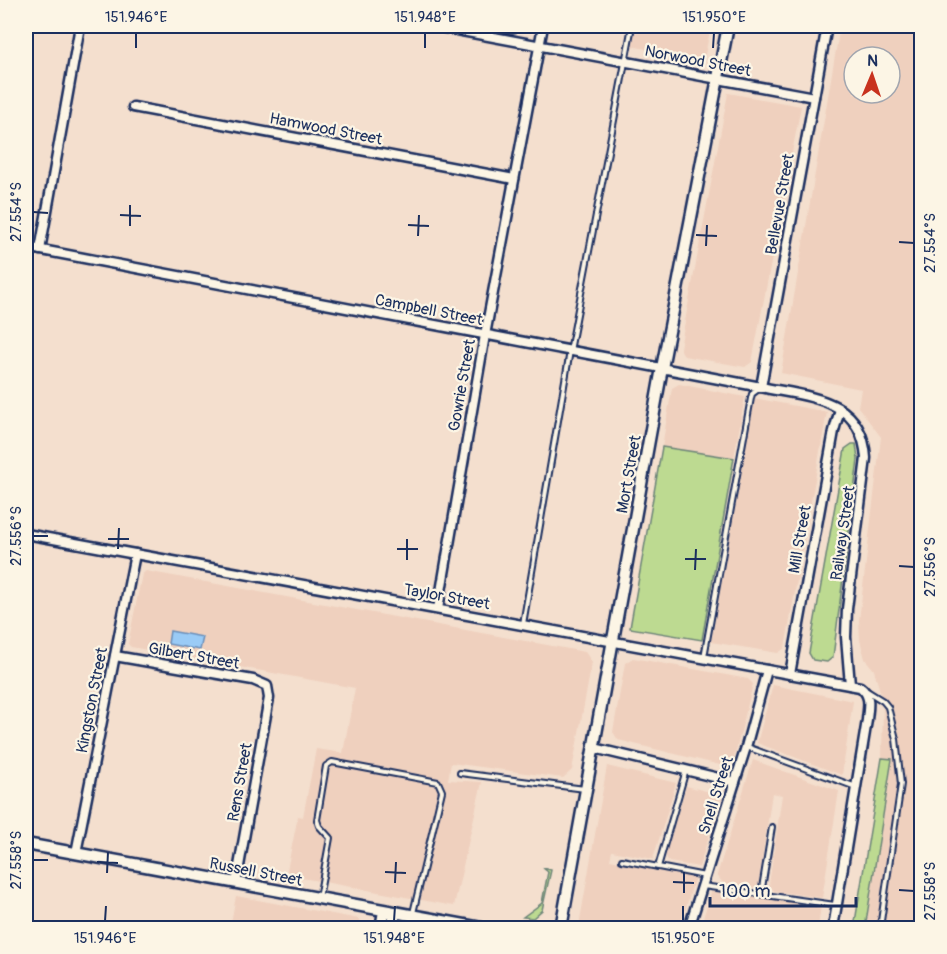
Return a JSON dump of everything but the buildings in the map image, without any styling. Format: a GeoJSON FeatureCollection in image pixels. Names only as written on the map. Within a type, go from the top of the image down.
{"type":"FeatureCollection","features":[{"type":"Feature","properties":{"kind":"street"},"geometry":{"type":"LineString","coordinates":[[40,250],[80,26]]}},
{"type":"Feature","properties":{"kind":"street","name":"Norwood Street"},"geometry":{"type":"LineString","coordinates":[[435,26],[814,97]]}},
{"type":"Feature","properties":{"kind":"street","name":"Gowrie Street"},"geometry":{"type":"LineString","coordinates":[[438,609],[485,335],[543,26]]}},
{"type":"Feature","properties":{"kind":"street","name":"Mort Street"},"geometry":{"type":"LineString","coordinates":[[561,928],[662,369],[728,26]]}},
{"type":"Feature","properties":{"kind":"street","name":"Bellevue Street"},"geometry":{"type":"LineString","coordinates":[[761,387],[827,26]]}},
{"type":"Feature","properties":{"kind":"street","name":"Hamwood Street"},"geometry":{"type":"LineString","coordinates":[[133,107],[514,179]]}},
{"type":"Feature","properties":{"kind":"street","name":"Campbell Street"},"geometry":{"type":"LineString","coordinates":[[26,247],[826,400]]}},
{"type":"Feature","properties":{"kind":"street","name":"Railway Street"},"geometry":{"type":"LineString","coordinates":[[826,400],[850,417],[863,438],[866,458],[847,609],[846,637],[850,685]]}},
{"type":"Feature","properties":{"kind":"street","name":"Mill Street"},"geometry":{"type":"LineString","coordinates":[[790,674],[834,431],[840,409]]}},
{"type":"Feature","properties":{"kind":"street","name":"Taylor Street"},"geometry":{"type":"LineString","coordinates":[[26,534],[862,689]]}},
{"type":"Feature","properties":{"kind":"street","name":"Kingston Street"},"geometry":{"type":"LineString","coordinates":[[76,853],[135,554]]}},
{"type":"Feature","properties":{"kind":"street","name":"Gilbert Street"},"geometry":{"type":"LineString","coordinates":[[115,656],[253,680],[267,686]]}},
{"type":"Feature","properties":{"kind":"street","name":"Snell Street"},"geometry":{"type":"LineString","coordinates":[[689,928],[746,747],[767,670]]}},
{"type":"Feature","properties":{"kind":"street","name":"Rens Street"},"geometry":{"type":"LineString","coordinates":[[237,883],[269,698],[267,686]]}},
{"type":"Feature","properties":{"kind":"street"},"geometry":{"type":"LineString","coordinates":[[833,928],[869,700],[862,689]]}},
{"type":"Feature","properties":{"kind":"street"},"geometry":{"type":"LineString","coordinates":[[594,748],[735,782]]}},
{"type":"Feature","properties":{"kind":"street","name":"Russell Street"},"geometry":{"type":"LineString","coordinates":[[26,844],[482,928]]}},
{"type":"Feature","properties":{"kind":"street"},"geometry":{"type":"LineString","coordinates":[[381,928],[389,912]]}},
{"type":"Feature","properties":{"kind":"street"},"geometry":{"type":"LineString","coordinates":[[389,912],[392,928]]}},
{"type":"Feature","properties":{"kind":"lane"},"geometry":{"type":"LineString","coordinates":[[522,625],[570,351],[632,26]]}},
{"type":"Feature","properties":{"kind":"lane"},"geometry":{"type":"LineString","coordinates":[[704,658],[751,398],[752,394],[761,387]]}},
{"type":"Feature","properties":{"kind":"lane"},"geometry":{"type":"LineString","coordinates":[[862,689],[883,700],[888,707],[901,772],[880,928]]}},
{"type":"Feature","properties":{"kind":"lane"},"geometry":{"type":"LineString","coordinates":[[746,747],[856,787]]}},
{"type":"Feature","properties":{"kind":"lane"},"geometry":{"type":"LineString","coordinates":[[319,898],[330,838],[319,826],[317,820],[326,766],[332,762],[438,782],[442,791],[412,916]]}},
{"type":"Feature","properties":{"kind":"lane"},"geometry":{"type":"LineString","coordinates":[[658,867],[686,770]]}},
{"type":"Feature","properties":{"kind":"lane"},"geometry":{"type":"LineString","coordinates":[[460,773],[586,789]]}},
{"type":"Feature","properties":{"kind":"lane"},"geometry":{"type":"LineString","coordinates":[[761,894],[772,827]]}},
{"type":"Feature","properties":{"kind":"lane"},"geometry":{"type":"LineString","coordinates":[[622,860],[705,876]]}},
{"type":"Feature","properties":{"kind":"lane"},"geometry":{"type":"LineString","coordinates":[[702,885],[837,906]]}},
{"type":"Feature","properties":{"kind":"shaded area"},"geometry":{"type":"Polygon","coordinates":[[[635,26],[711,26],[704,60],[631,46],[635,26]]]}},
{"type":"Feature","properties":{"kind":"shaded area"},"geometry":{"type":"Polygon","coordinates":[[[840,26],[921,26],[921,928],[865,928],[892,760],[882,758],[883,702],[874,670],[865,659],[860,640],[859,620],[881,437],[858,407],[861,389],[781,373],[840,26]]]}},
{"type":"Feature","properties":{"kind":"shaded area"},"geometry":{"type":"Polygon","coordinates":[[[728,93],[801,106],[752,362],[745,367],[684,356],[680,348],[728,93]]]}},
{"type":"Feature","properties":{"kind":"shaded area"},"geometry":{"type":"Polygon","coordinates":[[[679,384],[745,397],[734,458],[662,447],[672,388],[679,384]]]}},
{"type":"Feature","properties":{"kind":"shaded area"},"geometry":{"type":"Polygon","coordinates":[[[754,398],[827,412],[785,648],[778,653],[711,642],[754,398]]]}},
{"type":"Feature","properties":{"kind":"shaded area"},"geometry":{"type":"Polygon","coordinates":[[[146,571],[585,652],[592,662],[572,770],[563,778],[451,763],[448,780],[482,782],[454,906],[286,875],[298,816],[303,817],[316,749],[343,753],[355,688],[131,647],[128,644],[142,574],[146,571]]]}},
{"type":"Feature","properties":{"kind":"shaded area"},"geometry":{"type":"Polygon","coordinates":[[[633,658],[748,679],[753,684],[733,763],[724,766],[618,740],[613,732],[625,663],[633,658]]]}},
{"type":"Feature","properties":{"kind":"shaded area"},"geometry":{"type":"Polygon","coordinates":[[[773,685],[853,701],[842,775],[757,743],[773,685]]]}},
{"type":"Feature","properties":{"kind":"shaded area"},"geometry":{"type":"Polygon","coordinates":[[[753,760],[839,791],[822,898],[774,891],[769,884],[782,795],[772,793],[758,888],[724,885],[717,875],[753,760]]]}},
{"type":"Feature","properties":{"kind":"shaded area"},"geometry":{"type":"Polygon","coordinates":[[[607,766],[676,783],[653,859],[612,851],[610,860],[695,877],[680,928],[584,928],[581,925],[607,766]]]}},
{"type":"Feature","properties":{"kind":"shaded area"},"geometry":{"type":"Polygon","coordinates":[[[686,786],[722,795],[699,867],[669,862],[665,855],[686,786]]]}},
{"type":"Feature","properties":{"kind":"shaded area"},"geometry":{"type":"Polygon","coordinates":[[[712,889],[821,906],[818,928],[700,928],[712,889]]]}},
{"type":"Feature","properties":{"kind":"shaded area"},"geometry":{"type":"Polygon","coordinates":[[[236,896],[359,919],[366,928],[230,928],[236,896]]]}},
{"type":"Feature","properties":{"kind":"green space"},"geometry":{"type":"Polygon","coordinates":[[[856,444],[858,459],[833,657],[827,662],[813,660],[809,653],[845,449],[856,444]]]}},
{"type":"Feature","properties":{"kind":"green space"},"geometry":{"type":"Polygon","coordinates":[[[662,447],[734,458],[702,640],[630,628],[662,447]]]}},
{"type":"Feature","properties":{"kind":"green space"},"geometry":{"type":"Polygon","coordinates":[[[882,758],[892,759],[865,928],[854,928],[882,758]]]}},
{"type":"Feature","properties":{"kind":"green space"},"geometry":{"type":"Polygon","coordinates":[[[543,868],[551,870],[542,910],[533,918],[523,917],[542,903],[548,872],[543,868]]]}},
{"type":"Feature","properties":{"kind":"water"},"geometry":{"type":"Polygon","coordinates":[[[170,631],[203,637],[200,650],[168,644],[170,631]]]}},
{"type":"Feature","properties":{"kind":"railway"},"geometry":{"type":"LineString","coordinates":[[917,26],[922,136]]}}]}
